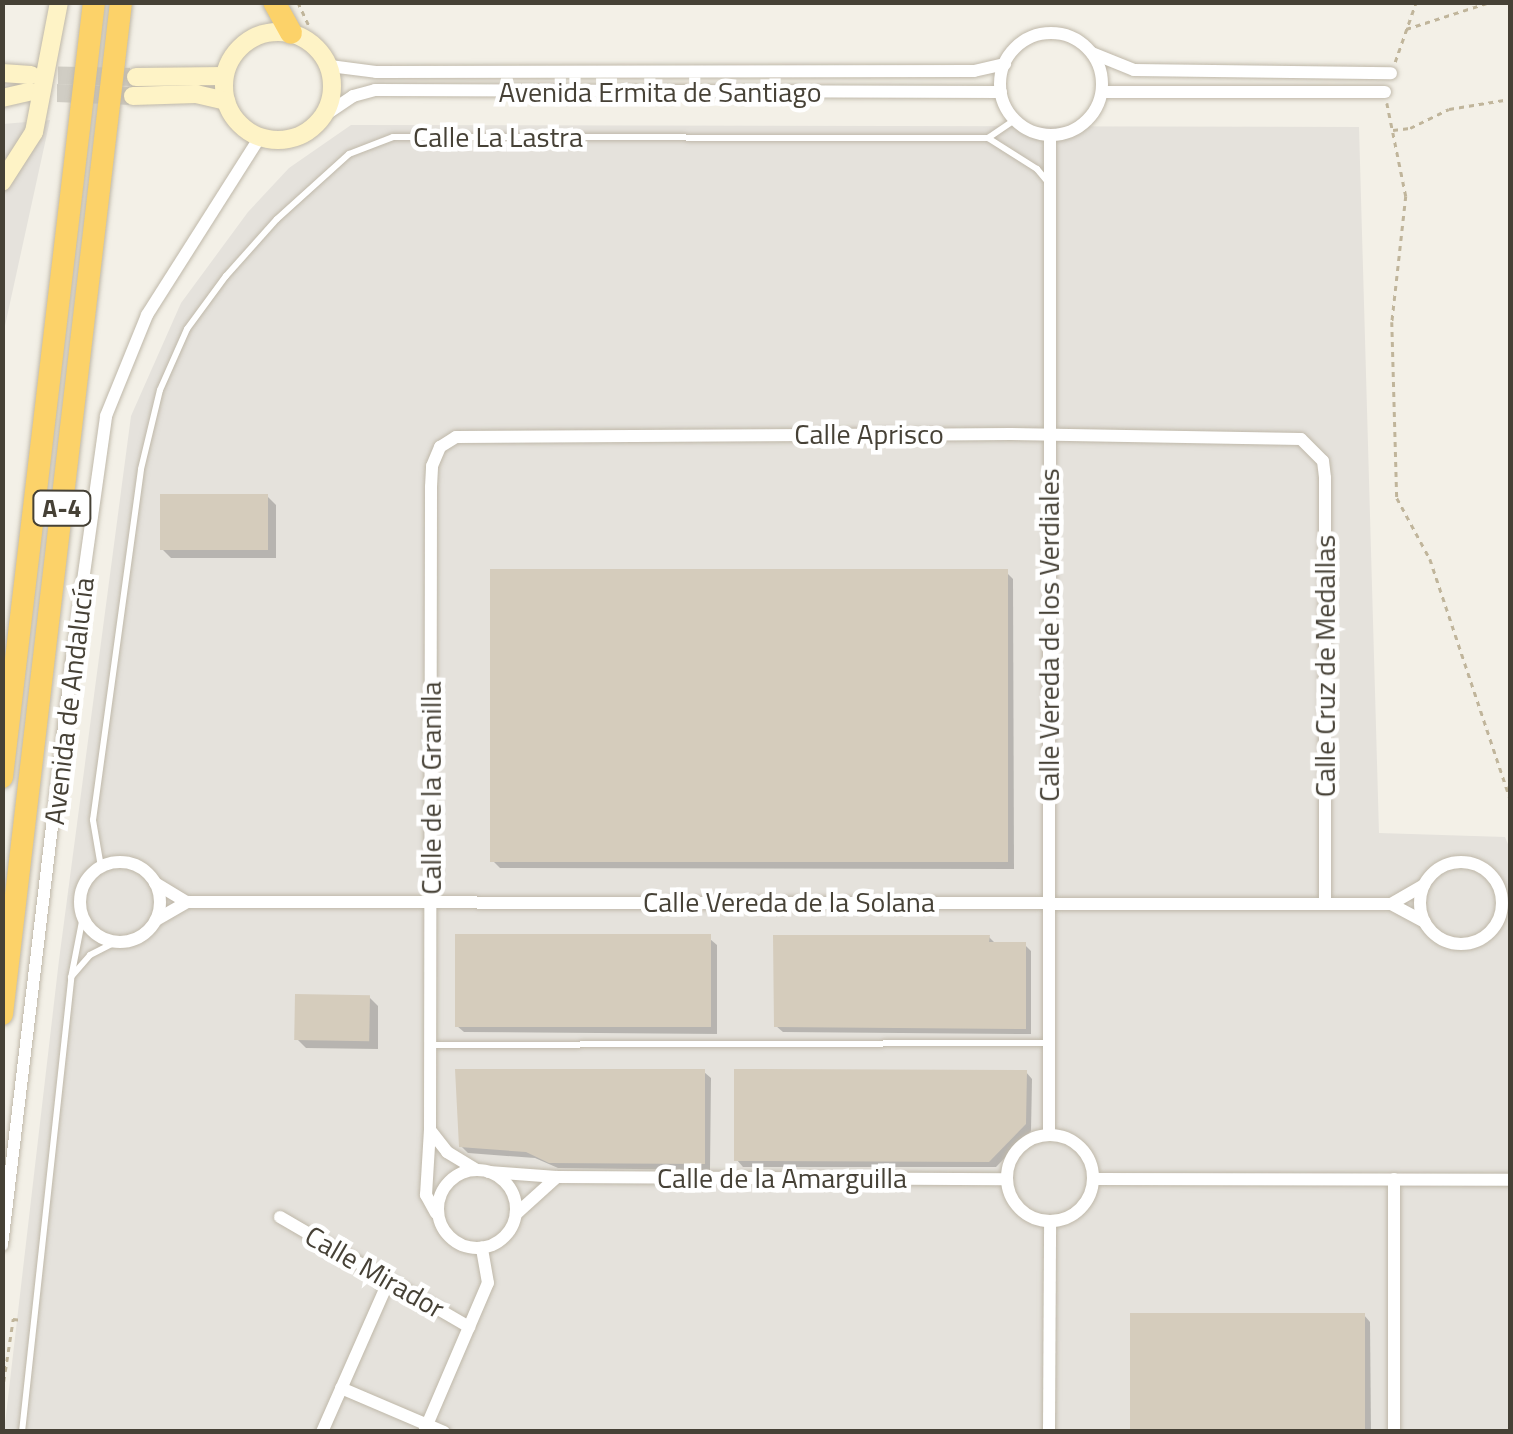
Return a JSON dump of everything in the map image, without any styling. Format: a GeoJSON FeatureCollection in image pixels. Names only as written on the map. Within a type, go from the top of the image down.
{"type":"FeatureCollection","features":[{"type":"Feature","properties":{"kind":"highway","name":"A-4"},"geometry":{"type":"LineString","coordinates":[[2,778],[94,2]]}},
{"type":"Feature","properties":{"kind":"highway","name":"A-4"},"geometry":{"type":"LineString","coordinates":[[2,1014],[121,2]]}},
{"type":"Feature","properties":{"kind":"highway"},"geometry":{"type":"LineString","coordinates":[[274,2],[291,33]]}},
{"type":"Feature","properties":{"kind":"street"},"geometry":{"type":"LineString","coordinates":[[2,182],[9,163],[34,132],[40,114],[59,2]]}},
{"type":"Feature","properties":{"kind":"street"},"geometry":{"type":"LineString","coordinates":[[291,33],[320,51],[330,66],[332,99],[325,115],[296,138],[260,137],[233,117],[226,101],[224,76],[230,59],[256,36],[291,33]]}},
{"type":"Feature","properties":{"kind":"street","name":"Avenida Ermita de Santiago"},"geometry":{"type":"LineString","coordinates":[[330,66],[376,72],[974,71],[1004,64],[1028,39],[1044,34],[1078,41],[1091,52],[1134,70],[1391,74]]}},
{"type":"Feature","properties":{"kind":"street"},"geometry":{"type":"LineString","coordinates":[[1004,64],[1001,92],[1015,120],[1050,135],[1078,128],[1089,118],[1102,92],[1098,64],[1091,52]]}},
{"type":"Feature","properties":{"kind":"street"},"geometry":{"type":"LineString","coordinates":[[2,73],[30,84],[2,98]]}},
{"type":"Feature","properties":{"kind":"street"},"geometry":{"type":"LineString","coordinates":[[136,76],[224,76]]}},
{"type":"Feature","properties":{"kind":"street","name":"Avenida Ermita de Santiago"},"geometry":{"type":"LineString","coordinates":[[325,115],[353,96],[375,90],[1001,92]]}},
{"type":"Feature","properties":{"kind":"street"},"geometry":{"type":"LineString","coordinates":[[1102,92],[1385,92]]}},
{"type":"Feature","properties":{"kind":"street"},"geometry":{"type":"LineString","coordinates":[[133,96],[196,94],[226,101]]}},
{"type":"Feature","properties":{"kind":"street","name":"Calle Vereda de los Verdiales"},"geometry":{"type":"LineString","coordinates":[[1049,1135],[1050,135]]}},
{"type":"Feature","properties":{"kind":"street","name":"Avenida de Andalucía"},"geometry":{"type":"LineString","coordinates":[[2,1245],[72,658],[106,416],[147,315],[260,137]]}},
{"type":"Feature","properties":{"kind":"street","name":"Calle Aprisco"},"geometry":{"type":"LineString","coordinates":[[440,447],[456,437],[474,434],[1300,438]]}},
{"type":"Feature","properties":{"kind":"street","name":"Calle Cruz de Medallas"},"geometry":{"type":"LineString","coordinates":[[1300,438],[1323,462],[1325,478],[1325,903]]}},
{"type":"Feature","properties":{"kind":"street","name":"Calle de la Granilla"},"geometry":{"type":"LineString","coordinates":[[439,1218],[426,1195],[430,1130],[431,487],[432,466],[440,447]]}},
{"type":"Feature","properties":{"kind":"street"},"geometry":{"type":"LineString","coordinates":[[1392,904],[1424,885],[1443,865],[1470,862],[1494,876],[1503,902],[1495,928],[1472,943],[1445,941],[1425,922],[1420,897],[1424,885]]}},
{"type":"Feature","properties":{"kind":"street"},"geometry":{"type":"LineString","coordinates":[[113,863],[138,866],[156,883],[187,902],[156,920],[139,938],[116,942],[96,934],[83,916],[85,883],[102,867],[113,863]]}},
{"type":"Feature","properties":{"kind":"street"},"geometry":{"type":"LineString","coordinates":[[156,883],[160,902],[156,920]]}},
{"type":"Feature","properties":{"kind":"street","name":"Calle Vereda de la Solana"},"geometry":{"type":"LineString","coordinates":[[187,902],[1392,904],[1425,922]]}},
{"type":"Feature","properties":{"kind":"street"},"geometry":{"type":"LineString","coordinates":[[430,1130],[447,1152],[510,1188],[516,1214]]}},
{"type":"Feature","properties":{"kind":"street"},"geometry":{"type":"LineString","coordinates":[[1049,1135],[1080,1148],[1090,1162],[1093,1179],[1080,1209],[1050,1221],[1020,1208],[1006,1179],[1018,1148],[1049,1135]]}},
{"type":"Feature","properties":{"kind":"street"},"geometry":{"type":"LineString","coordinates":[[483,1171],[451,1180],[442,1190],[439,1218],[450,1237],[482,1248],[504,1237],[516,1214],[557,1177]]}},
{"type":"Feature","properties":{"kind":"street","name":"Calle de la Amarguilla"},"geometry":{"type":"LineString","coordinates":[[483,1171],[557,1177],[1006,1179]]}},
{"type":"Feature","properties":{"kind":"street"},"geometry":{"type":"LineString","coordinates":[[1093,1179],[1510,1180]]}},
{"type":"Feature","properties":{"kind":"street"},"geometry":{"type":"LineString","coordinates":[[1394,1180],[1394,1432]]}},
{"type":"Feature","properties":{"kind":"street","name":"Calle Mirador"},"geometry":{"type":"LineString","coordinates":[[280,1217],[469,1327]]}},
{"type":"Feature","properties":{"kind":"street"},"geometry":{"type":"LineString","coordinates":[[1049,1432],[1050,1221]]}},
{"type":"Feature","properties":{"kind":"street"},"geometry":{"type":"LineString","coordinates":[[426,1428],[488,1283],[482,1248]]}},
{"type":"Feature","properties":{"kind":"street"},"geometry":{"type":"LineString","coordinates":[[322,1432],[389,1280]]}},
{"type":"Feature","properties":{"kind":"street"},"geometry":{"type":"LineString","coordinates":[[341,1388],[426,1428],[444,1432]]}},
{"type":"Feature","properties":{"kind":"lane"},"geometry":{"type":"LineString","coordinates":[[1015,120],[988,138],[1036,169],[1050,184]]}},
{"type":"Feature","properties":{"kind":"lane","name":"Calle La Lastra"},"geometry":{"type":"LineString","coordinates":[[102,867],[93,820],[140,469],[160,390],[187,329],[226,276],[277,219],[349,154],[392,137],[988,138]]}},
{"type":"Feature","properties":{"kind":"lane"},"geometry":{"type":"LineString","coordinates":[[22,1432],[70,978],[83,916]]}},
{"type":"Feature","properties":{"kind":"lane"},"geometry":{"type":"LineString","coordinates":[[70,978],[90,955],[116,942]]}},
{"type":"Feature","properties":{"kind":"lane"},"geometry":{"type":"LineString","coordinates":[[430,1045],[1049,1043]]}},
{"type":"Feature","properties":{"kind":"path"},"geometry":{"type":"LineString","coordinates":[[1391,74],[1416,2]]}},
{"type":"Feature","properties":{"kind":"path"},"geometry":{"type":"LineString","coordinates":[[1406,30],[1490,2]]}},
{"type":"Feature","properties":{"kind":"path"},"geometry":{"type":"LineString","coordinates":[[1385,92],[1406,196],[1392,322],[1396,498],[1430,559],[1510,798]]}},
{"type":"Feature","properties":{"kind":"path"},"geometry":{"type":"LineString","coordinates":[[1392,130],[1410,128],[1449,109],[1510,98]]}},
{"type":"Feature","properties":{"kind":"path"},"geometry":{"type":"LineString","coordinates":[[2,1391],[12,1319]]}},
{"type":"Feature","properties":{"kind":"shaded area"},"geometry":{"type":"Polygon","coordinates":[[[50,120],[3,335],[3,124],[50,120]]]}},
{"type":"Feature","properties":{"kind":"shaded area"},"geometry":{"type":"Polygon","coordinates":[[[351,125],[1359,127],[1379,833],[1505,837],[1510,849],[1510,1431],[4,1432],[59,960],[131,416],[181,303],[248,212],[289,168],[351,125]]]}},
{"type":"Feature","properties":{"kind":"building"},"geometry":{"type":"Polygon","coordinates":[[[160,494],[268,494],[268,550],[160,550],[160,494]]]}},
{"type":"Feature","properties":{"kind":"building"},"geometry":{"type":"Polygon","coordinates":[[[490,569],[1008,569],[1008,862],[490,862],[490,569]]]}},
{"type":"Feature","properties":{"kind":"building"},"geometry":{"type":"Polygon","coordinates":[[[455,934],[711,934],[711,1027],[455,1027],[455,934]]]}},
{"type":"Feature","properties":{"kind":"building"},"geometry":{"type":"Polygon","coordinates":[[[773,935],[990,935],[989,942],[1026,942],[1026,1029],[774,1027],[773,935]]]}},
{"type":"Feature","properties":{"kind":"building"},"geometry":{"type":"Polygon","coordinates":[[[295,994],[370,995],[369,1041],[294,1040],[295,994]]]}},
{"type":"Feature","properties":{"kind":"building"},"geometry":{"type":"Polygon","coordinates":[[[455,1069],[705,1069],[705,1164],[549,1163],[526,1152],[459,1147],[455,1069]]]}},
{"type":"Feature","properties":{"kind":"building"},"geometry":{"type":"Polygon","coordinates":[[[734,1069],[1027,1070],[1026,1124],[989,1162],[734,1161],[734,1069]]]}},
{"type":"Feature","properties":{"kind":"building"},"geometry":{"type":"Polygon","coordinates":[[[1130,1313],[1365,1313],[1365,1432],[1130,1432],[1130,1313]]]}},
{"type":"Feature","properties":{"kind":"tunnel"},"geometry":{"type":"LineString","coordinates":[[31,75],[136,77]]}},
{"type":"Feature","properties":{"kind":"tunnel"},"geometry":{"type":"LineString","coordinates":[[30,92],[133,96]]}}]}
